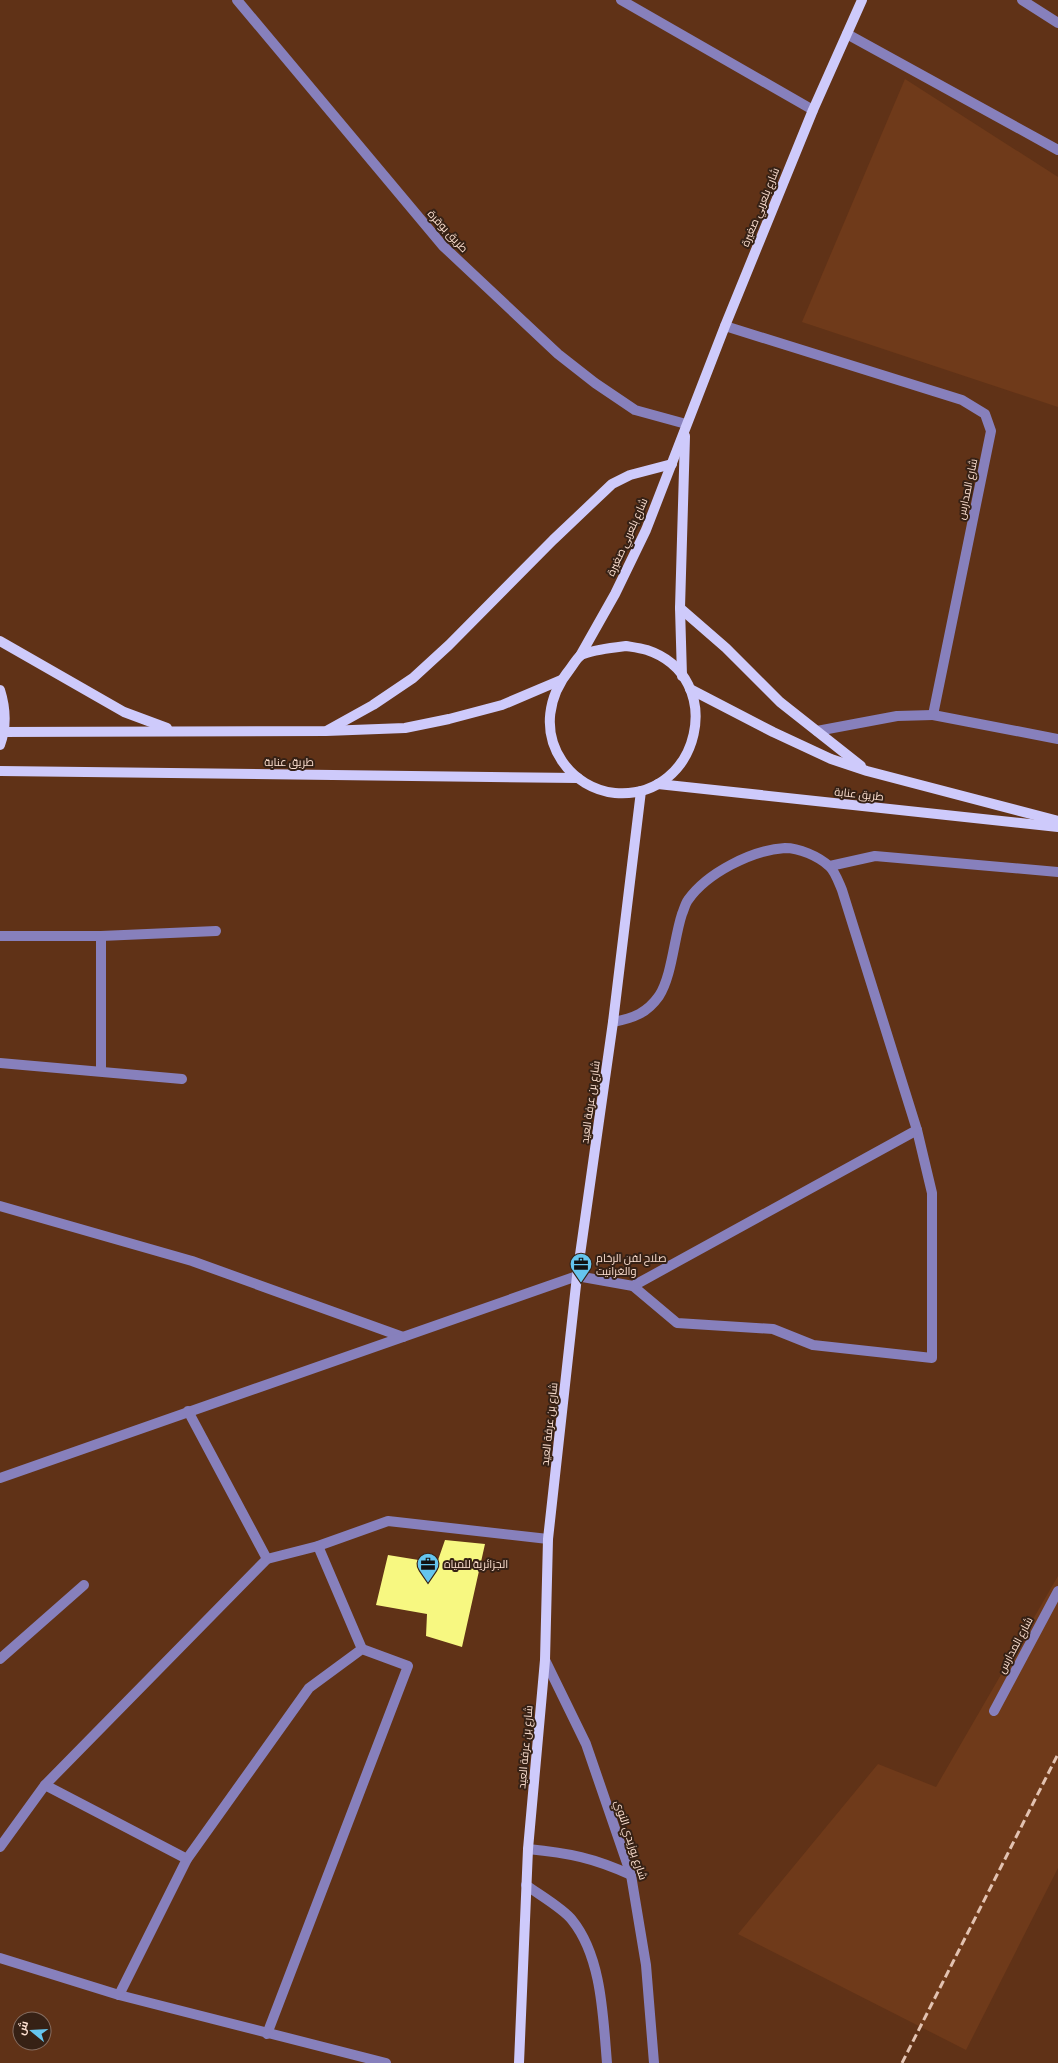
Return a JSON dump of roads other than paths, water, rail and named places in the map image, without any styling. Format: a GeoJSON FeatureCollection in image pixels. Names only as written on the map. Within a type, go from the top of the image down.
{"type":"FeatureCollection","features":[{"type":"Feature","properties":{"kind":"main road","name":"شارع بلعربي صغيرة"},"geometry":{"type":"LineString","coordinates":[[561,680],[580,656],[615,594],[646,530],[686,424],[813,110],[862,0]]}},
{"type":"Feature","properties":{"kind":"main road","name":"شارع بلعربي صغيرة"},"geometry":{"type":"LineString","coordinates":[[682,676],[680,608],[686,424]]}},
{"type":"Feature","properties":{"kind":"main road"},"geometry":{"type":"LineString","coordinates":[[326,731],[373,705],[413,678],[612,484],[630,475],[672,464]]}},
{"type":"Feature","properties":{"kind":"main road"},"geometry":{"type":"LineString","coordinates":[[680,608],[726,648],[780,702],[867,771]]}},
{"type":"Feature","properties":{"kind":"main road"},"geometry":{"type":"LineString","coordinates":[[0,641],[124,712],[172,730]]}},
{"type":"Feature","properties":{"kind":"main road"},"geometry":{"type":"LineString","coordinates":[[561,680],[554,694],[550,709],[552,740],[558,754],[567,768],[578,778],[592,787],[608,792],[624,793],[641,791],[658,784],[673,774],[685,760],[693,742],[696,724],[695,706],[690,689],[682,676],[666,660],[647,650],[626,646],[604,649],[580,656]]}},
{"type":"Feature","properties":{"kind":"main road"},"geometry":{"type":"LineString","coordinates":[[2,733],[172,730],[326,731],[406,728],[449,719],[502,705],[561,680]]}},
{"type":"Feature","properties":{"kind":"main road","name":"طريق عنابة"},"geometry":{"type":"LineString","coordinates":[[690,689],[773,732],[831,759],[867,771],[1058,821]]}},
{"type":"Feature","properties":{"kind":"main road"},"geometry":{"type":"LineString","coordinates":[[0,690],[5,712],[0,745]]}},
{"type":"Feature","properties":{"kind":"main road","name":"طريق عنابة"},"geometry":{"type":"LineString","coordinates":[[0,771],[578,778]]}},
{"type":"Feature","properties":{"kind":"main road","name":"طريق عنابة"},"geometry":{"type":"LineString","coordinates":[[658,784],[1058,827]]}},
{"type":"Feature","properties":{"kind":"main road","name":"شارع بن عرفة العيد"},"geometry":{"type":"LineString","coordinates":[[519,2063],[528,1849],[545,1660],[548,1539],[577,1276],[614,1022],[641,791]]}},
{"type":"Feature","properties":{"kind":"street","name":"طريق بوقرة"},"geometry":{"type":"LineString","coordinates":[[237,0],[443,246],[558,354],[595,383],[636,410],[686,424]]}},
{"type":"Feature","properties":{"kind":"street"},"geometry":{"type":"LineString","coordinates":[[621,0],[813,110]]}},
{"type":"Feature","properties":{"kind":"street"},"geometry":{"type":"LineString","coordinates":[[1022,0],[1058,23]]}},
{"type":"Feature","properties":{"kind":"street"},"geometry":{"type":"LineString","coordinates":[[847,34],[1058,150]]}},
{"type":"Feature","properties":{"kind":"street","name":"شارع المدارس"},"geometry":{"type":"LineString","coordinates":[[725,326],[962,400],[985,414],[991,431],[933,715]]}},
{"type":"Feature","properties":{"kind":"street"},"geometry":{"type":"LineString","coordinates":[[817,731],[897,716],[933,715],[1058,739]]}},
{"type":"Feature","properties":{"kind":"street"},"geometry":{"type":"LineString","coordinates":[[0,1478],[577,1276],[633,1286],[677,1324],[773,1329],[813,1345],[932,1358],[932,1193],[917,1130],[842,890],[830,866],[809,853],[786,848],[762,852],[736,862],[706,881],[687,901],[676,932],[667,978],[660,994],[648,1009],[636,1017],[614,1022]]}},
{"type":"Feature","properties":{"kind":"street"},"geometry":{"type":"LineString","coordinates":[[830,866],[875,856],[1058,872]]}},
{"type":"Feature","properties":{"kind":"street"},"geometry":{"type":"LineString","coordinates":[[0,936],[101,936],[216,931]]}},
{"type":"Feature","properties":{"kind":"street"},"geometry":{"type":"LineString","coordinates":[[101,936],[102,1071]]}},
{"type":"Feature","properties":{"kind":"street"},"geometry":{"type":"LineString","coordinates":[[0,1062],[182,1079]]}},
{"type":"Feature","properties":{"kind":"street"},"geometry":{"type":"LineString","coordinates":[[633,1286],[917,1130]]}},
{"type":"Feature","properties":{"kind":"street"},"geometry":{"type":"LineString","coordinates":[[0,1206],[192,1262],[403,1337]]}},
{"type":"Feature","properties":{"kind":"street"},"geometry":{"type":"LineString","coordinates":[[188,1411],[267,1559]]}},
{"type":"Feature","properties":{"kind":"street"},"geometry":{"type":"LineString","coordinates":[[0,1847],[45,1785],[267,1559],[318,1546],[388,1521],[548,1539]]}},
{"type":"Feature","properties":{"kind":"street"},"geometry":{"type":"LineString","coordinates":[[267,2034],[408,1666],[362,1649],[318,1546]]}},
{"type":"Feature","properties":{"kind":"street"},"geometry":{"type":"LineString","coordinates":[[0,1659],[84,1585]]}},
{"type":"Feature","properties":{"kind":"street","name":"شارع المدارس"},"geometry":{"type":"LineString","coordinates":[[994,1710],[1058,1591]]}},
{"type":"Feature","properties":{"kind":"street"},"geometry":{"type":"LineString","coordinates":[[119,1995],[187,1859],[309,1688],[362,1649]]}},
{"type":"Feature","properties":{"kind":"street","name":"شارع بوزيدي النوي"},"geometry":{"type":"LineString","coordinates":[[545,1660],[586,1744],[631,1875],[646,1965],[654,2063]]}},
{"type":"Feature","properties":{"kind":"street"},"geometry":{"type":"LineString","coordinates":[[45,1785],[187,1859]]}},
{"type":"Feature","properties":{"kind":"street"},"geometry":{"type":"LineString","coordinates":[[528,1849],[570,1853],[605,1863],[631,1875]]}},
{"type":"Feature","properties":{"kind":"street"},"geometry":{"type":"LineString","coordinates":[[526,1885],[572,1919],[590,1949],[601,2003],[607,2063]]}},
{"type":"Feature","properties":{"kind":"street"},"geometry":{"type":"LineString","coordinates":[[0,1958],[119,1995],[267,2034],[386,2063]]}},
{"type":"Feature","properties":{"kind":"railway"},"geometry":{"type":"LineString","coordinates":[[902,2063],[1058,1754]]}},
{"type":"Feature","properties":{"kind":"place","name":"صلاح لفن الرخام والغرانيت"},"geometry":{"type":"Point","coordinates":[581,1284]}},
{"type":"Feature","properties":{"kind":"place","name":"الجزائرية للمياه"},"geometry":{"type":"Point","coordinates":[428,1584]}}]}
